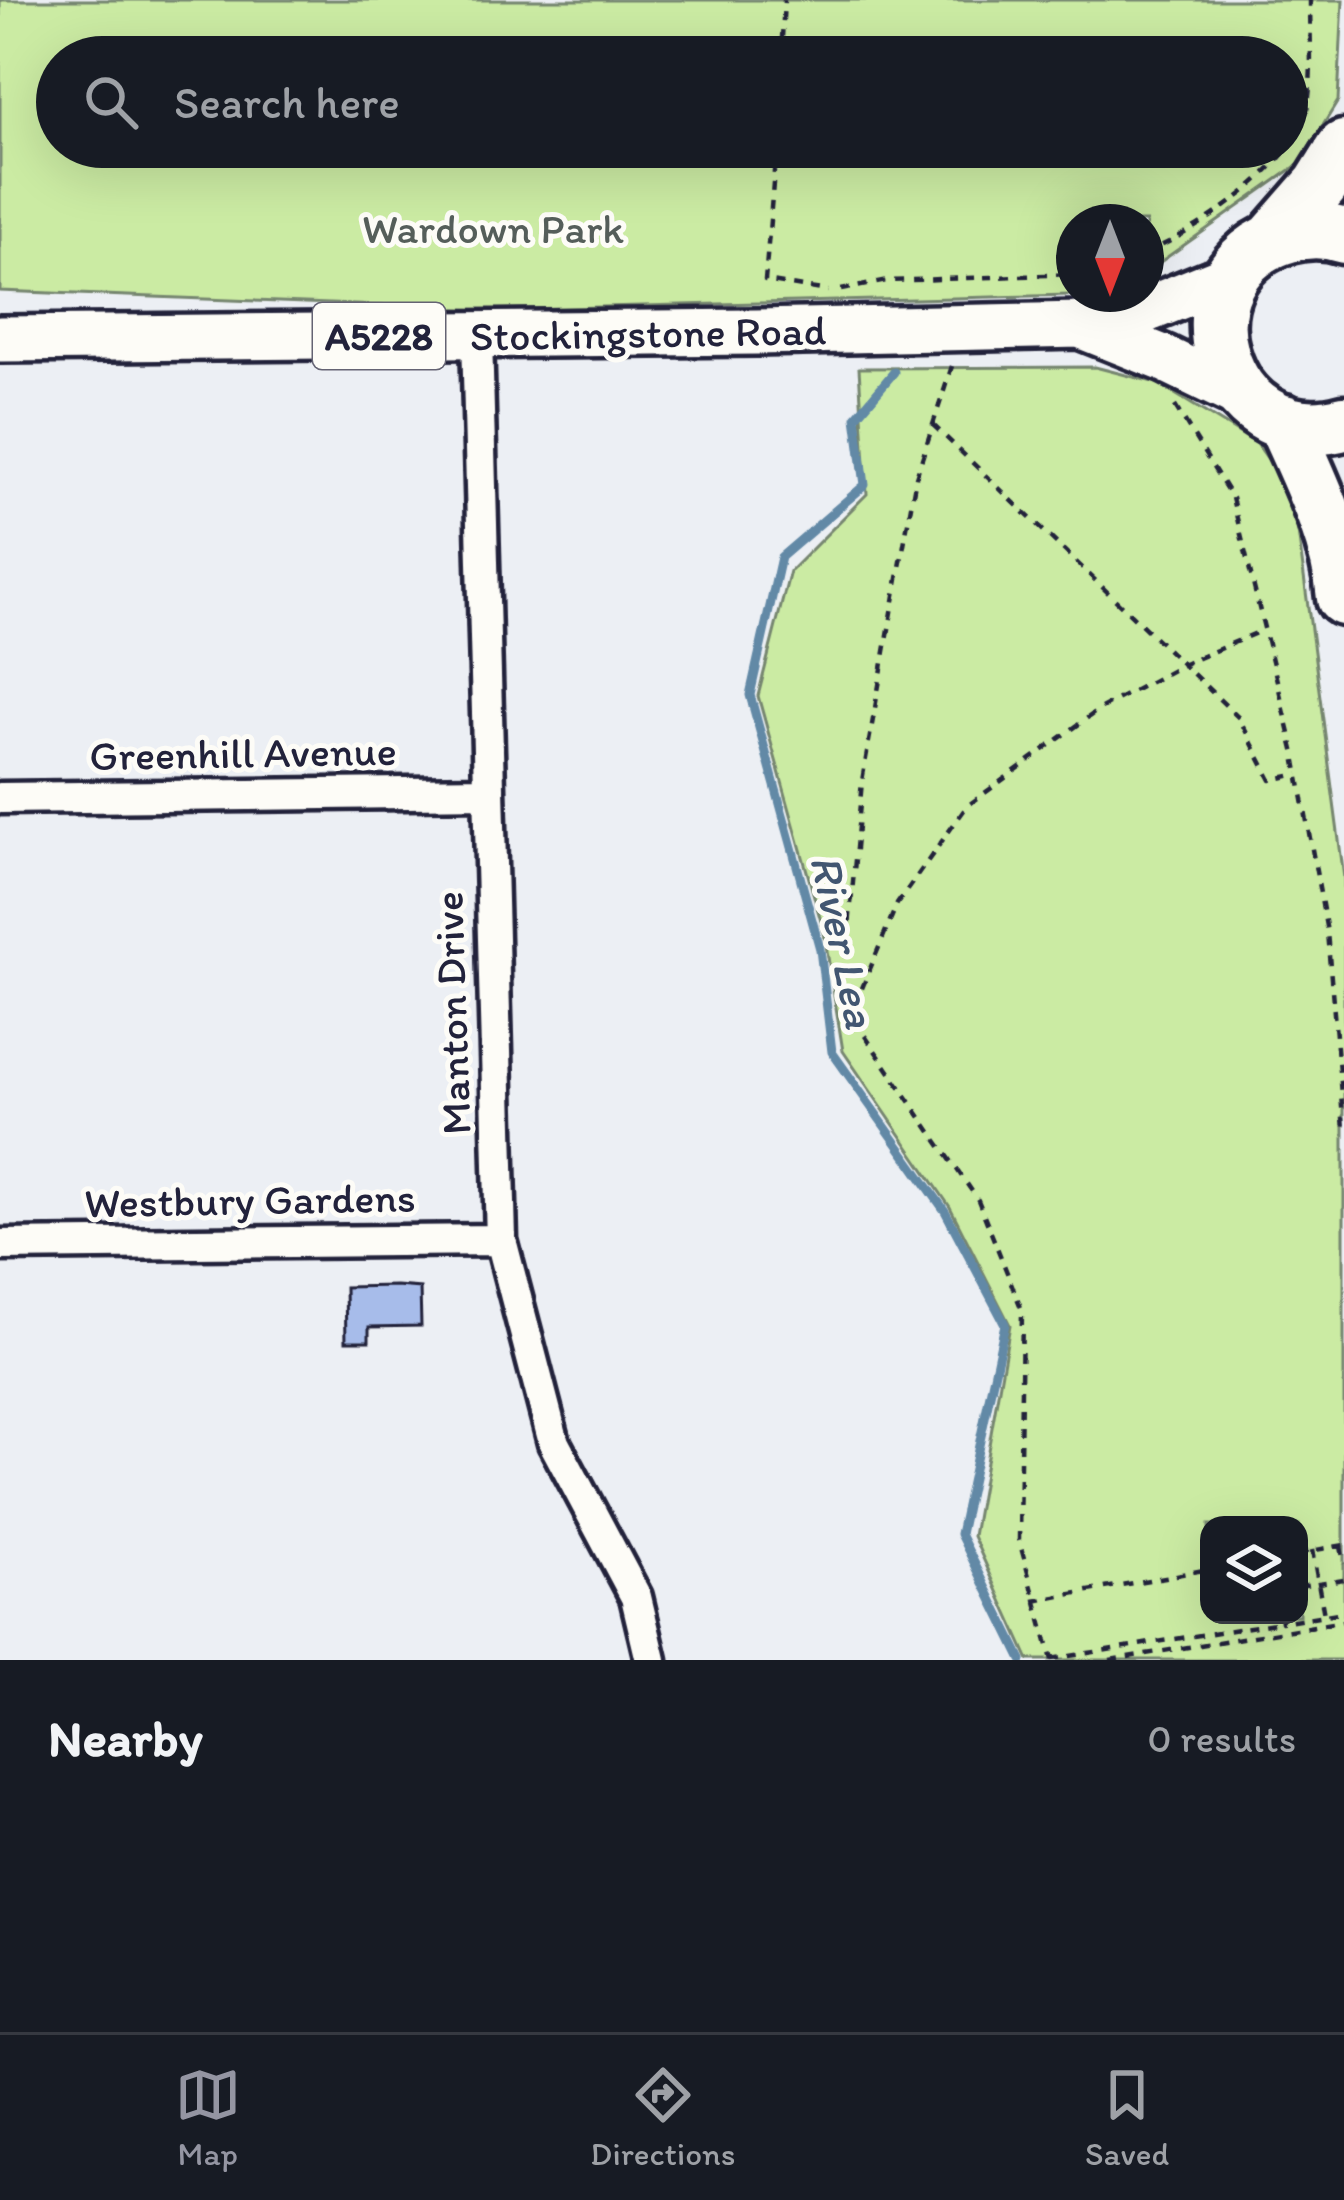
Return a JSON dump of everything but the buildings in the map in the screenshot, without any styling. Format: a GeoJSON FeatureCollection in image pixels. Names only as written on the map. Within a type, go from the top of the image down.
{"type":"FeatureCollection","features":[{"type":"Feature","properties":{"kind":"highway"},"geometry":{"type":"LineString","coordinates":[[1273,240],[1322,185],[1344,148]]}},
{"type":"Feature","properties":{"kind":"highway"},"geometry":{"type":"LineString","coordinates":[[1343,573],[1312,486],[1264,410],[1225,370],[1216,338],[1219,304],[1233,274],[1250,254],[1273,240],[1305,231],[1344,236]]}},
{"type":"Feature","properties":{"kind":"highway"},"geometry":{"type":"LineString","coordinates":[[1264,410],[1311,428],[1344,423]]}},
{"type":"Feature","properties":{"kind":"main road","name":"Stockingstone Road"},"geometry":{"type":"LineString","coordinates":[[0,339],[1080,325],[1151,308],[1233,274]]}},
{"type":"Feature","properties":{"kind":"main road","name":"Stockingstone Road"},"geometry":{"type":"LineString","coordinates":[[1080,325],[1163,358],[1264,410]]}},
{"type":"Feature","properties":{"kind":"street","name":"Manton Drive"},"geometry":{"type":"LineString","coordinates":[[477,336],[501,1240],[554,1443],[636,1597],[651,1660]]}},
{"type":"Feature","properties":{"kind":"street","name":"Greenhill Avenue"},"geometry":{"type":"LineString","coordinates":[[0,798],[488,792]]}},
{"type":"Feature","properties":{"kind":"street","name":"Westbury Gardens"},"geometry":{"type":"LineString","coordinates":[[0,1245],[501,1240]]}},
{"type":"Feature","properties":{"kind":"path"},"geometry":{"type":"LineString","coordinates":[[782,36],[784,0]]}},
{"type":"Feature","properties":{"kind":"path"},"geometry":{"type":"LineString","coordinates":[[1308,108],[1310,0]]}},
{"type":"Feature","properties":{"kind":"path"},"geometry":{"type":"LineString","coordinates":[[774,168],[765,281],[833,292],[887,281],[1056,275]]}},
{"type":"Feature","properties":{"kind":"path"},"geometry":{"type":"LineString","coordinates":[[1164,242],[1242,195],[1271,168]]}},
{"type":"Feature","properties":{"kind":"path"},"geometry":{"type":"LineString","coordinates":[[833,292],[838,301]]}},
{"type":"Feature","properties":{"kind":"path"},"geometry":{"type":"LineString","coordinates":[[956,326],[952,364],[916,477],[862,781],[845,972],[863,1033],[978,1200],[1022,1310],[1019,1540],[1052,1660],[1253,1624]]}},
{"type":"Feature","properties":{"kind":"path"},"geometry":{"type":"LineString","coordinates":[[1170,396],[1232,498],[1299,774],[1328,932],[1344,1129]]}},
{"type":"Feature","properties":{"kind":"path"},"geometry":{"type":"LineString","coordinates":[[933,425],[1239,718],[1271,780],[1299,774]]}},
{"type":"Feature","properties":{"kind":"path"},"geometry":{"type":"LineString","coordinates":[[855,1005],[897,904],[967,806],[1101,708],[1184,664],[1264,630]]}},
{"type":"Feature","properties":{"kind":"path"},"geometry":{"type":"LineString","coordinates":[[1308,1551],[1342,1545],[1344,1564]]}},
{"type":"Feature","properties":{"kind":"path"},"geometry":{"type":"LineString","coordinates":[[1312,1550],[1324,1615]]}},
{"type":"Feature","properties":{"kind":"path"},"geometry":{"type":"LineString","coordinates":[[1034,1601],[1200,1571]]}},
{"type":"Feature","properties":{"kind":"path"},"geometry":{"type":"LineString","coordinates":[[1308,1585],[1344,1579]]}},
{"type":"Feature","properties":{"kind":"path"},"geometry":{"type":"LineString","coordinates":[[1308,1616],[1344,1612]]}},
{"type":"Feature","properties":{"kind":"path"},"geometry":{"type":"LineString","coordinates":[[1110,1660],[1344,1621]]}},
{"type":"Feature","properties":{"kind":"green space","name":"Wardown Park"},"geometry":{"type":"Polygon","coordinates":[[[0,0],[1343,0],[1338,101],[1308,149],[1308,36],[36,36],[36,168],[1293,168],[1164,259],[1164,204],[1056,204],[1056,295],[483,310],[0,291],[0,0]]]}},
{"type":"Feature","properties":{"kind":"green space"},"geometry":{"type":"Polygon","coordinates":[[[1095,367],[1157,383],[1257,444],[1272,465],[1297,524],[1344,878],[1344,1660],[1029,1660],[973,1536],[1010,1325],[950,1207],[843,1051],[824,932],[758,696],[790,571],[867,494],[859,368],[1095,367]]]}},
{"type":"Feature","properties":{"kind":"waterway","name":"River Lea"},"geometry":{"type":"LineString","coordinates":[[894,372],[856,417],[865,485],[781,557],[750,695],[820,949],[832,1052],[945,1211],[1005,1324],[960,1534],[1022,1660]]}}]}
